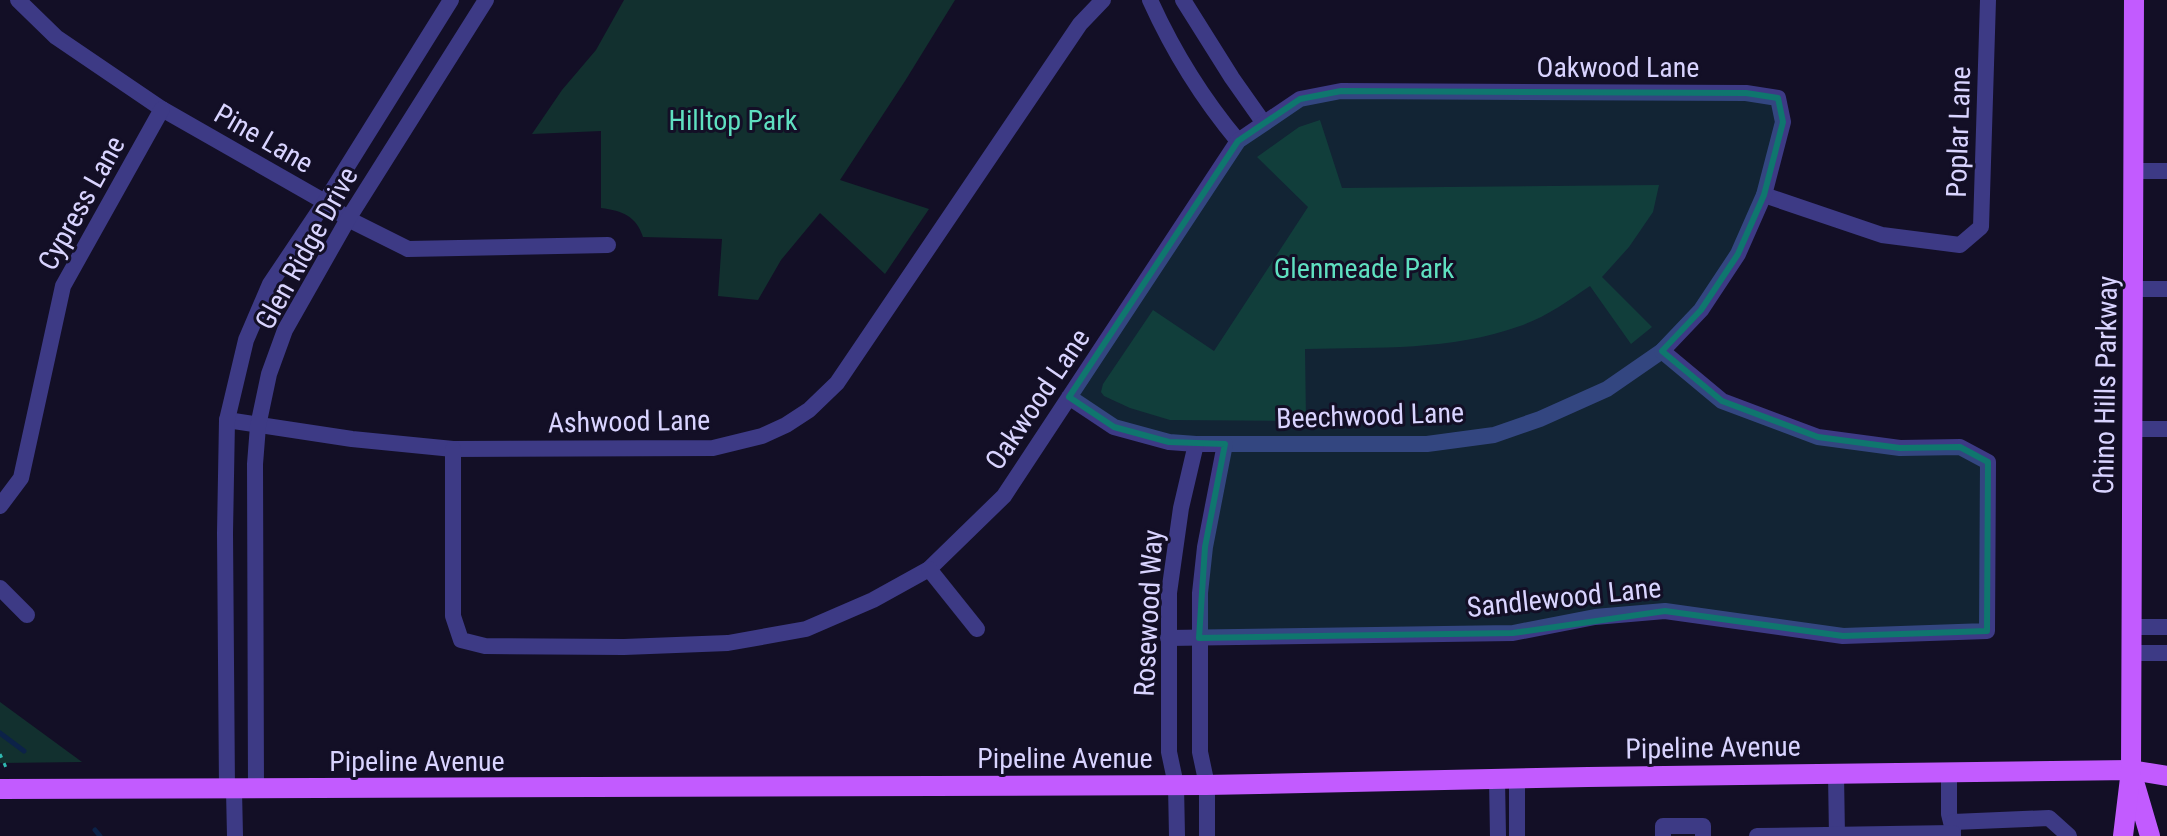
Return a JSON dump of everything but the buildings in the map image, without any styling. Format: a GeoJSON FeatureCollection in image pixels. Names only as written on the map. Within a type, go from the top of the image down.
{"type":"FeatureCollection","features":[{"type":"Feature","properties":{"kind":"main road","name":"Chino Hills Parkway"},"geometry":{"type":"LineString","coordinates":[[2123,836],[2131,770],[2134,0]]}},
{"type":"Feature","properties":{"kind":"main road","name":"Pipeline Avenue"},"geometry":{"type":"LineString","coordinates":[[2131,770],[2167,762]]}},
{"type":"Feature","properties":{"kind":"main road","name":"Chino Hills Parkway"},"geometry":{"type":"LineString","coordinates":[[2131,770],[2150,836]]}},
{"type":"Feature","properties":{"kind":"main road","name":"Pipeline Avenue"},"geometry":{"type":"LineString","coordinates":[[0,789],[1207,785],[2131,770],[2167,776]]}},
{"type":"Feature","properties":{"kind":"street","name":"Pine Lane"},"geometry":{"type":"LineString","coordinates":[[18,0],[56,37],[162,109],[325,202],[348,219],[408,249],[608,245]]}},
{"type":"Feature","properties":{"kind":"street","name":"Glen Ridge Drive"},"geometry":{"type":"LineString","coordinates":[[235,836],[230,790],[225,533],[227,420],[246,340],[270,284],[451,0]]}},
{"type":"Feature","properties":{"kind":"street","name":"Glen Ridge Drive"},"geometry":{"type":"LineString","coordinates":[[256,790],[255,464],[258,426],[269,374],[285,330],[348,219],[486,0]]}},
{"type":"Feature","properties":{"kind":"street","name":"Ashwood Lane"},"geometry":{"type":"LineString","coordinates":[[227,420],[453,449],[713,448],[762,436],[786,425],[809,410],[837,383],[1080,24],[1103,0]]}},
{"type":"Feature","properties":{"kind":"street"},"geometry":{"type":"LineString","coordinates":[[1150,0],[1164,31],[1210,108],[1238,141]]}},
{"type":"Feature","properties":{"kind":"street"},"geometry":{"type":"LineString","coordinates":[[1183,0],[1263,122]]}},
{"type":"Feature","properties":{"kind":"street","name":"Poplar Lane"},"geometry":{"type":"LineString","coordinates":[[1764,195],[1882,235],[1960,245],[1971,236],[1981,227],[1988,0]]}},
{"type":"Feature","properties":{"kind":"street","name":"Oakwood Lane"},"geometry":{"type":"LineString","coordinates":[[453,449],[453,616],[461,640],[485,646],[624,647],[728,643],[806,629],[873,600],[929,569],[1004,496],[1238,141],[1300,99],[1341,91],[1746,93],[1778,98]]}},
{"type":"Feature","properties":{"kind":"street","name":"Beechwood Lane"},"geometry":{"type":"LineString","coordinates":[[1069,397],[1114,427],[1169,442],[1196,444],[1427,444],[1494,435],[1540,419],[1607,389],[1662,351],[1701,310],[1738,254],[1764,195],[1783,122],[1778,98]]}},
{"type":"Feature","properties":{"kind":"street","name":"Cypress Lane"},"geometry":{"type":"LineString","coordinates":[[0,506],[21,478],[63,286],[162,109]]}},
{"type":"Feature","properties":{"kind":"street"},"geometry":{"type":"LineString","coordinates":[[2135,171],[2167,171]]}},
{"type":"Feature","properties":{"kind":"street"},"geometry":{"type":"LineString","coordinates":[[2134,289],[2167,289]]}},
{"type":"Feature","properties":{"kind":"street","name":"Sandlewood Lane"},"geometry":{"type":"LineString","coordinates":[[1168,638],[1513,633],[1595,617],[1665,611],[1843,636],[1987,631],[1988,462],[1960,447],[1900,448],[1818,437],[1722,401],[1662,351]]}},
{"type":"Feature","properties":{"kind":"street"},"geometry":{"type":"LineString","coordinates":[[2132,429],[2167,429]]}},
{"type":"Feature","properties":{"kind":"street","name":"Rosewood Way"},"geometry":{"type":"LineString","coordinates":[[1177,836],[1176,785],[1169,752],[1168,638],[1174,547],[1196,444]]}},
{"type":"Feature","properties":{"kind":"street","name":"Rosewood Way"},"geometry":{"type":"LineString","coordinates":[[1207,836],[1207,785],[1200,752],[1199,638],[1205,547],[1225,444]]}},
{"type":"Feature","properties":{"kind":"street"},"geometry":{"type":"LineString","coordinates":[[929,569],[977,629]]}},
{"type":"Feature","properties":{"kind":"street"},"geometry":{"type":"LineString","coordinates":[[0,588],[27,615]]}},
{"type":"Feature","properties":{"kind":"street"},"geometry":{"type":"LineString","coordinates":[[2131,627],[2167,627]]}},
{"type":"Feature","properties":{"kind":"street"},"geometry":{"type":"LineString","coordinates":[[2131,653],[2167,653]]}},
{"type":"Feature","properties":{"kind":"street"},"geometry":{"type":"LineString","coordinates":[[1953,830],[1949,814],[1955,773]]}},
{"type":"Feature","properties":{"kind":"street"},"geometry":{"type":"LineString","coordinates":[[1836,774],[1837,835]]}},
{"type":"Feature","properties":{"kind":"street"},"geometry":{"type":"LineString","coordinates":[[1498,836],[1507,779]]}},
{"type":"Feature","properties":{"kind":"street"},"geometry":{"type":"LineString","coordinates":[[1507,779],[1517,836]]}},
{"type":"Feature","properties":{"kind":"street"},"geometry":{"type":"LineString","coordinates":[[1757,836],[1953,830],[1990,820],[2049,818],[2069,836]]}},
{"type":"Feature","properties":{"kind":"street"},"geometry":{"type":"LineString","coordinates":[[1990,820],[1998,836]]}},
{"type":"Feature","properties":{"kind":"street"},"geometry":{"type":"LineString","coordinates":[[1663,836],[1663,826],[1703,826],[1703,836]]}},
{"type":"Feature","properties":{"kind":"highlighted area"},"geometry":{"type":"Polygon","coordinates":[[[1341,91],[1746,93],[1778,98],[1783,122],[1764,195],[1738,254],[1701,310],[1662,351],[1722,401],[1818,437],[1900,448],[1960,447],[1988,462],[1987,631],[1843,636],[1665,611],[1513,633],[1199,638],[1205,547],[1225,444],[1169,442],[1114,427],[1069,397],[1238,141],[1300,99],[1341,91]]]}},
{"type":"Feature","properties":{"kind":"green space","name":"Hilltop Park"},"geometry":{"type":"Polygon","coordinates":[[[624,0],[955,0],[840,180],[929,209],[885,274],[820,213],[781,260],[758,300],[718,296],[722,239],[643,237],[637,224],[628,216],[601,208],[601,131],[532,134],[562,90],[596,50],[624,0]]]}},
{"type":"Feature","properties":{"kind":"green space","name":"Glenmeade Park"},"geometry":{"type":"Polygon","coordinates":[[[1320,120],[1342,188],[1659,185],[1653,212],[1629,247],[1602,277],[1652,327],[1631,344],[1590,286],[1539,318],[1468,340],[1414,346],[1305,349],[1306,421],[1170,420],[1104,396],[1101,392],[1103,384],[1153,310],[1214,351],[1308,207],[1257,157],[1299,127],[1320,120]]]}},
{"type":"Feature","properties":{"kind":"green space"},"geometry":{"type":"Polygon","coordinates":[[[0,702],[82,762],[0,763],[0,702]]]}},
{"type":"Feature","properties":{"kind":"waterway"},"geometry":{"type":"LineString","coordinates":[[0,733],[24,751]]}},
{"type":"Feature","properties":{"kind":"waterway"},"geometry":{"type":"LineString","coordinates":[[95,830],[100,836]]}}]}
